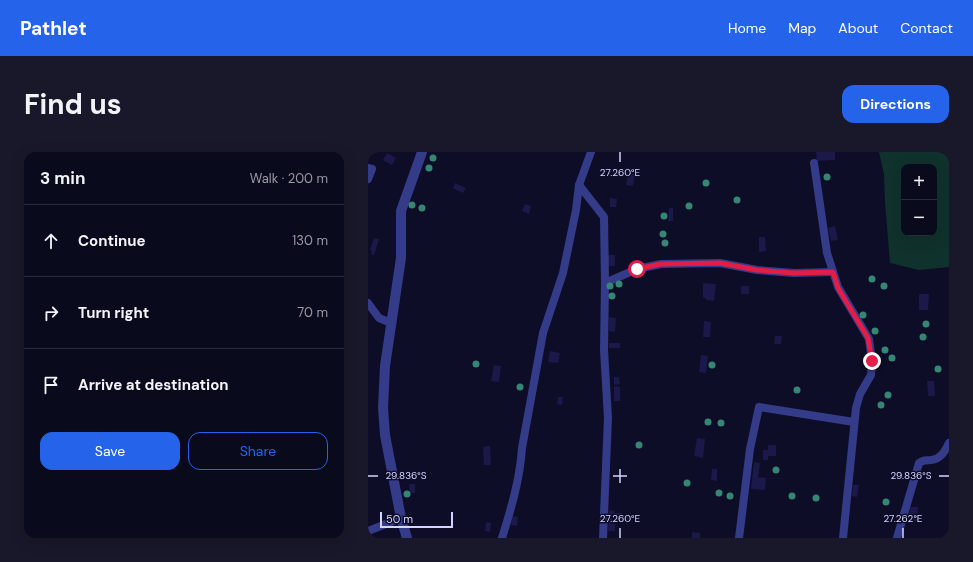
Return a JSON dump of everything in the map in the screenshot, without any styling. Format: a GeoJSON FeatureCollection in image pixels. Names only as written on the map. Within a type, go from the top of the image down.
{"type":"FeatureCollection","features":[{"type":"Feature","properties":{"kind":"street"},"geometry":{"type":"LineString","coordinates":[[407,538],[401,518],[385,434],[383,408],[385,366],[401,258],[401,211],[422,152]]}},
{"type":"Feature","properties":{"kind":"street"},"geometry":{"type":"LineString","coordinates":[[502,538],[510,512],[521,462],[522,448],[543,334],[563,273],[576,210],[579,185],[591,152]]}},
{"type":"Feature","properties":{"kind":"street"},"geometry":{"type":"LineString","coordinates":[[814,163],[826,247],[833,272],[838,288],[868,338],[872,361],[871,375],[860,394],[856,408],[843,538]]}},
{"type":"Feature","properties":{"kind":"street"},"geometry":{"type":"LineString","coordinates":[[368,168],[372,169],[368,179]]}},
{"type":"Feature","properties":{"kind":"street"},"geometry":{"type":"LineString","coordinates":[[579,185],[604,218],[604,350],[608,418],[603,538]]}},
{"type":"Feature","properties":{"kind":"street"},"geometry":{"type":"LineString","coordinates":[[605,283],[637,269],[661,264],[720,263],[757,270],[794,273],[833,272]]}},
{"type":"Feature","properties":{"kind":"street"},"geometry":{"type":"LineString","coordinates":[[368,303],[379,318],[391,323]]}},
{"type":"Feature","properties":{"kind":"street"},"geometry":{"type":"LineString","coordinates":[[739,538],[750,449],[759,407],[854,422]]}},
{"type":"Feature","properties":{"kind":"street"},"geometry":{"type":"LineString","coordinates":[[897,538],[919,463],[923,460],[938,458],[949,443]]}},
{"type":"Feature","properties":{"kind":"street"},"geometry":{"type":"LineString","coordinates":[[368,531],[401,518]]}},
{"type":"Feature","properties":{"kind":"green space"},"geometry":{"type":"Polygon","coordinates":[[[879,152],[949,152],[949,267],[919,270],[890,263],[884,174],[879,152]]]}},
{"type":"Feature","properties":{"kind":"building"},"geometry":{"type":"Polygon","coordinates":[[[816,152],[835,152],[835,160],[817,161],[816,152]]]}},
{"type":"Feature","properties":{"kind":"building"},"geometry":{"type":"Polygon","coordinates":[[[387,153],[396,158],[392,165],[383,160],[387,153]]]}},
{"type":"Feature","properties":{"kind":"building"},"geometry":{"type":"Polygon","coordinates":[[[628,173],[635,174],[633,186],[626,185],[628,173]]]}},
{"type":"Feature","properties":{"kind":"building"},"geometry":{"type":"Polygon","coordinates":[[[455,183],[466,188],[463,193],[453,188],[455,183]]]}},
{"type":"Feature","properties":{"kind":"building"},"geometry":{"type":"Polygon","coordinates":[[[610,198],[617,199],[616,207],[610,207],[610,198]]]}},
{"type":"Feature","properties":{"kind":"building"},"geometry":{"type":"Polygon","coordinates":[[[525,204],[531,206],[529,214],[522,211],[525,204]]]}},
{"type":"Feature","properties":{"kind":"building"},"geometry":{"type":"Polygon","coordinates":[[[669,208],[673,208],[673,221],[668,221],[669,208]]]}},
{"type":"Feature","properties":{"kind":"building"},"geometry":{"type":"Polygon","coordinates":[[[835,226],[838,240],[831,241],[828,228],[835,226]]]}},
{"type":"Feature","properties":{"kind":"building"},"geometry":{"type":"Polygon","coordinates":[[[759,237],[765,237],[766,251],[759,252],[759,237]]]}},
{"type":"Feature","properties":{"kind":"building"},"geometry":{"type":"Polygon","coordinates":[[[374,238],[379,239],[374,255],[371,254],[372,251],[370,250],[374,238]]]}},
{"type":"Feature","properties":{"kind":"building"},"geometry":{"type":"Polygon","coordinates":[[[607,255],[615,255],[615,266],[607,266],[607,255]]]}},
{"type":"Feature","properties":{"kind":"building"},"geometry":{"type":"Polygon","coordinates":[[[703,283],[716,284],[714,301],[703,298],[703,283]]]}},
{"type":"Feature","properties":{"kind":"building"},"geometry":{"type":"Polygon","coordinates":[[[741,286],[749,286],[749,294],[741,294],[741,286]]]}},
{"type":"Feature","properties":{"kind":"building"},"geometry":{"type":"Polygon","coordinates":[[[919,294],[929,294],[928,310],[919,310],[919,294]]]}},
{"type":"Feature","properties":{"kind":"building"},"geometry":{"type":"Polygon","coordinates":[[[609,317],[616,318],[615,332],[609,331],[609,317]]]}},
{"type":"Feature","properties":{"kind":"building"},"geometry":{"type":"Polygon","coordinates":[[[704,321],[711,322],[710,337],[703,337],[704,321]]]}},
{"type":"Feature","properties":{"kind":"building"},"geometry":{"type":"Polygon","coordinates":[[[775,336],[782,336],[781,344],[774,344],[775,336]]]}},
{"type":"Feature","properties":{"kind":"building"},"geometry":{"type":"Polygon","coordinates":[[[609,343],[620,343],[620,348],[609,348],[609,343]]]}},
{"type":"Feature","properties":{"kind":"building"},"geometry":{"type":"Polygon","coordinates":[[[550,351],[560,353],[558,363],[548,362],[550,351]]]}},
{"type":"Feature","properties":{"kind":"building"},"geometry":{"type":"Polygon","coordinates":[[[701,355],[708,356],[706,373],[699,372],[701,355]]]}},
{"type":"Feature","properties":{"kind":"building"},"geometry":{"type":"Polygon","coordinates":[[[494,365],[501,366],[499,382],[491,381],[494,365]]]}},
{"type":"Feature","properties":{"kind":"building"},"geometry":{"type":"Polygon","coordinates":[[[614,377],[619,377],[620,384],[614,385],[614,377]]]}},
{"type":"Feature","properties":{"kind":"building"},"geometry":{"type":"Polygon","coordinates":[[[927,381],[934,381],[935,396],[928,396],[927,381]]]}},
{"type":"Feature","properties":{"kind":"building"},"geometry":{"type":"Polygon","coordinates":[[[614,386],[620,387],[620,401],[614,401],[614,386]]]}},
{"type":"Feature","properties":{"kind":"building"},"geometry":{"type":"Polygon","coordinates":[[[558,397],[563,397],[562,405],[557,404],[558,397]]]}},
{"type":"Feature","properties":{"kind":"building"},"geometry":{"type":"Polygon","coordinates":[[[697,438],[705,439],[703,458],[694,456],[697,438]]]}},
{"type":"Feature","properties":{"kind":"building"},"geometry":{"type":"Polygon","coordinates":[[[768,445],[776,445],[776,456],[768,456],[768,460],[763,460],[763,450],[768,450],[768,445]]]}},
{"type":"Feature","properties":{"kind":"building"},"geometry":{"type":"Polygon","coordinates":[[[490,446],[491,465],[484,465],[483,447],[490,446]]]}},
{"type":"Feature","properties":{"kind":"building"},"geometry":{"type":"Polygon","coordinates":[[[754,462],[760,463],[758,477],[766,478],[765,490],[751,489],[754,462]]]}},
{"type":"Feature","properties":{"kind":"building"},"geometry":{"type":"Polygon","coordinates":[[[712,469],[717,469],[717,481],[711,480],[712,469]]]}},
{"type":"Feature","properties":{"kind":"building"},"geometry":{"type":"Polygon","coordinates":[[[409,484],[415,484],[415,493],[410,493],[409,484]]]}},
{"type":"Feature","properties":{"kind":"building"},"geometry":{"type":"Polygon","coordinates":[[[853,485],[859,485],[857,497],[852,496],[853,485]]]}},
{"type":"Feature","properties":{"kind":"building"},"geometry":{"type":"Polygon","coordinates":[[[910,507],[918,507],[917,521],[909,521],[910,507]]]}},
{"type":"Feature","properties":{"kind":"building"},"geometry":{"type":"Polygon","coordinates":[[[609,510],[615,511],[615,513],[622,513],[621,519],[615,519],[615,531],[608,531],[609,510]]]}},
{"type":"Feature","properties":{"kind":"building"},"geometry":{"type":"Polygon","coordinates":[[[512,516],[518,517],[517,526],[511,525],[512,516]]]}},
{"type":"Feature","properties":{"kind":"building"},"geometry":{"type":"Polygon","coordinates":[[[486,522],[491,523],[490,532],[485,531],[486,522]]]}},
{"type":"Feature","properties":{"kind":"building"},"geometry":{"type":"Polygon","coordinates":[[[692,532],[700,533],[700,538],[692,538],[692,532]]]}},
{"type":"Feature","properties":{"kind":"route"},"geometry":{"type":"LineString","coordinates":[[637,269],[661,264],[720,263],[757,270],[794,273],[833,272],[838,288],[852,308],[868,338],[872,361]]}}]}
